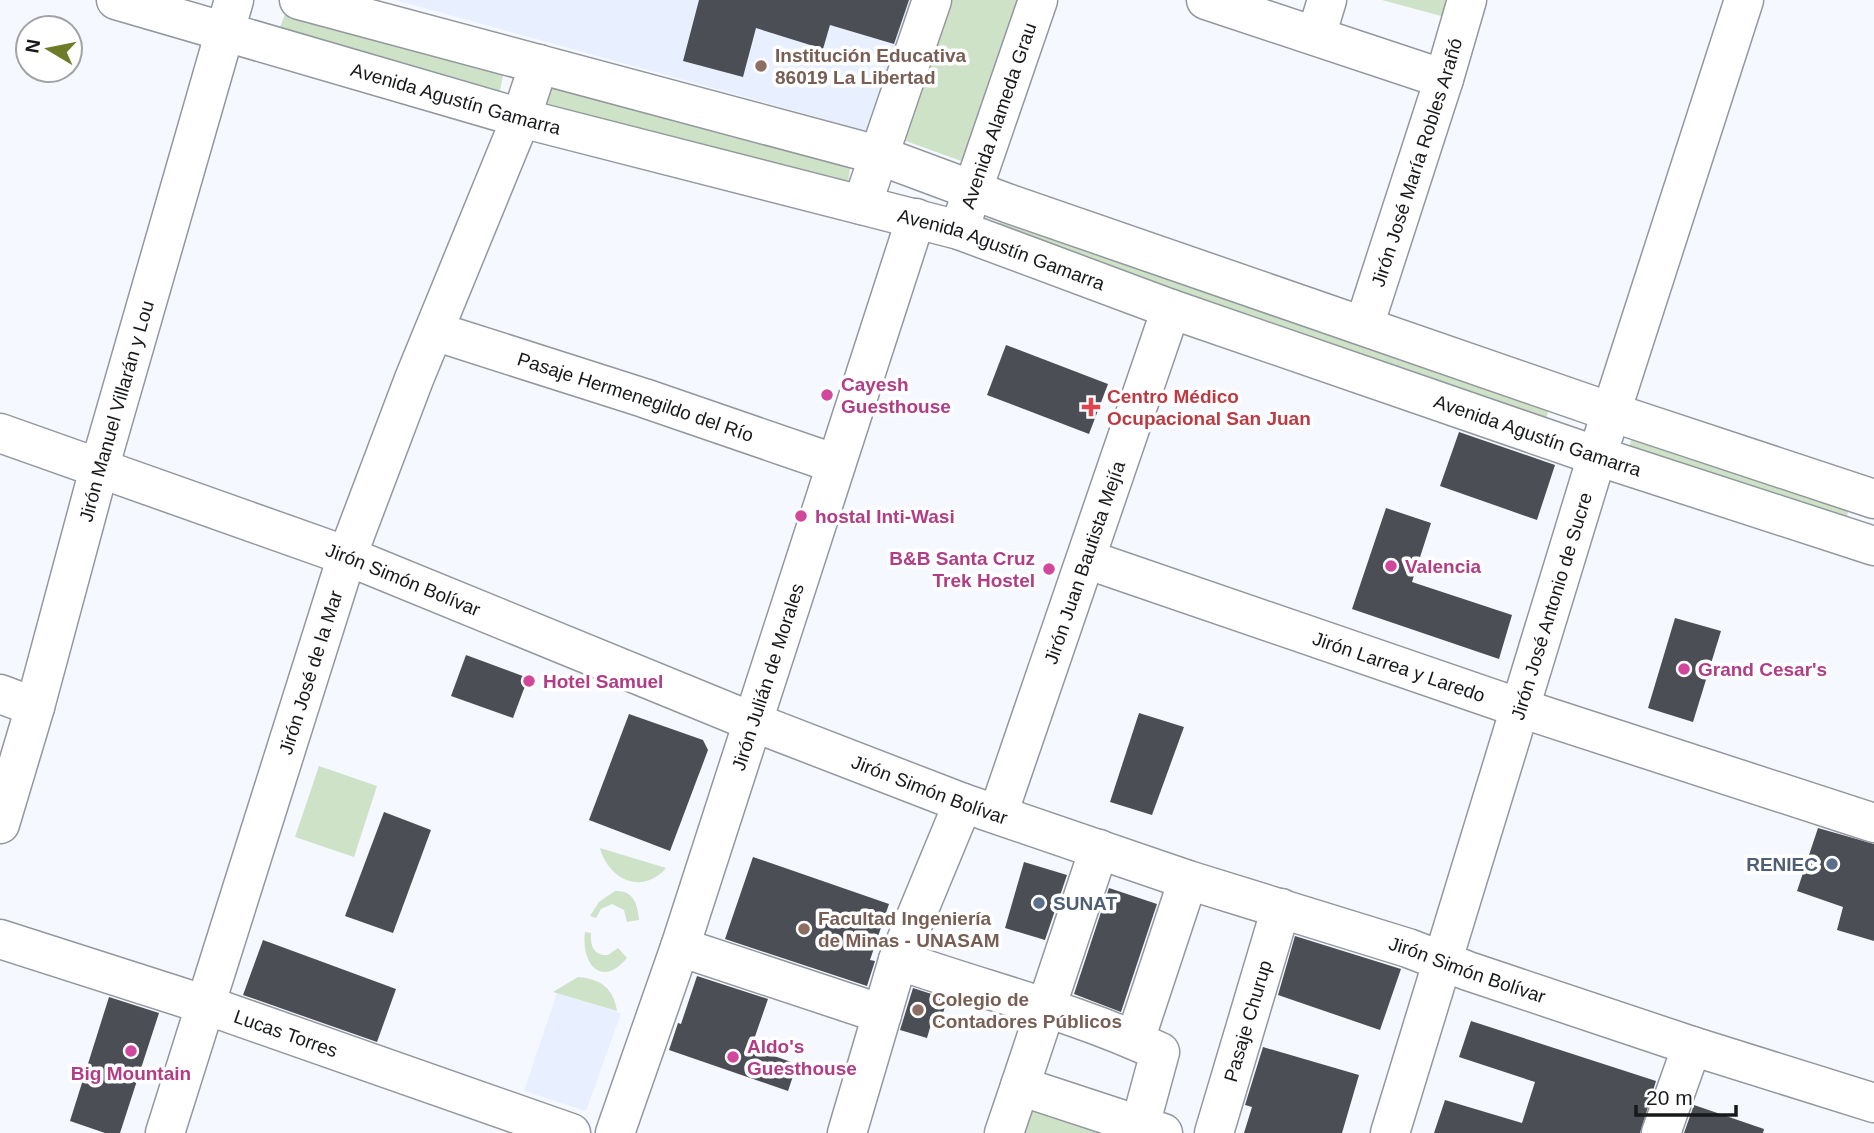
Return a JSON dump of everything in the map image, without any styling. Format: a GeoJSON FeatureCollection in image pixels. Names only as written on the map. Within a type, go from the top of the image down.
{"type":"FeatureCollection","features":[{"type":"Feature","properties":{"kind":"street","name":"Avenida Agustín Gamarra"},"geometry":{"type":"LineString","coordinates":[[116,0],[230,16],[521,118],[959,230],[1171,309],[1598,456],[1874,546]]}},
{"type":"Feature","properties":{"kind":"street"},"geometry":{"type":"LineString","coordinates":[[299,0],[878,155],[973,191],[1611,412],[1874,499]]}},
{"type":"Feature","properties":{"kind":"street"},"geometry":{"type":"LineString","coordinates":[[862,205],[932,0]]}},
{"type":"Feature","properties":{"kind":"street","name":"Avenida Alameda Grau"},"geometry":{"type":"LineString","coordinates":[[959,230],[1038,0]]}},
{"type":"Feature","properties":{"kind":"street"},"geometry":{"type":"LineString","coordinates":[[1206,0],[1444,79]]}},
{"type":"Feature","properties":{"kind":"street"},"geometry":{"type":"LineString","coordinates":[[1315,36],[1327,0]]}},
{"type":"Feature","properties":{"kind":"street","name":"Jirón José María Robles Arañó"},"geometry":{"type":"LineString","coordinates":[[1364,326],[1467,0]]}},
{"type":"Feature","properties":{"kind":"street","name":"Jirón José Antonio de Sucre"},"geometry":{"type":"LineString","coordinates":[[1390,1133],[1611,412],[1744,0]]}},
{"type":"Feature","properties":{"kind":"street","name":"Jirón Manuel Villarán y Lou"},"geometry":{"type":"LineString","coordinates":[[0,824],[17,701],[99,469],[230,16]]}},
{"type":"Feature","properties":{"kind":"street","name":"Jirón José de la Mar"},"geometry":{"type":"LineString","coordinates":[[165,1133],[347,556],[434,331],[521,118],[539,64]]}},
{"type":"Feature","properties":{"kind":"street","name":"Jirón Julián de Morales"},"geometry":{"type":"LineString","coordinates":[[615,1133],[680,947],[916,218]]}},
{"type":"Feature","properties":{"kind":"street","name":"Jirón Juan Bautista Mejía"},"geometry":{"type":"LineString","coordinates":[[847,1133],[898,960],[980,809],[1086,559],[1171,309]]}},
{"type":"Feature","properties":{"kind":"street","name":"Pasaje Hermenegildo del Río"},"geometry":{"type":"LineString","coordinates":[[434,331],[644,398],[836,464]]}},
{"type":"Feature","properties":{"kind":"street","name":"Jirón Simón Bolívar"},"geometry":{"type":"LineString","coordinates":[[0,433],[347,556],[753,722],[980,809],[1188,880],[1408,948],[1692,1046],[1874,1103]]}},
{"type":"Feature","properties":{"kind":"street","name":"Jirón Larrea y Laredo"},"geometry":{"type":"LineString","coordinates":[[1086,559],[1520,708],[1874,823]]}},
{"type":"Feature","properties":{"kind":"street"},"geometry":{"type":"LineString","coordinates":[[1004,1133],[1099,849]]}},
{"type":"Feature","properties":{"kind":"street"},"geometry":{"type":"LineString","coordinates":[[1135,1040],[1188,880]]}},
{"type":"Feature","properties":{"kind":"street","name":"Pasaje Churup"},"geometry":{"type":"LineString","coordinates":[[1214,1133],[1281,908]]}},
{"type":"Feature","properties":{"kind":"street","name":"Lucas Torres"},"geometry":{"type":"LineString","coordinates":[[0,939],[206,1005],[571,1133]]}},
{"type":"Feature","properties":{"kind":"street"},"geometry":{"type":"LineString","coordinates":[[680,947],[878,1024]]}},
{"type":"Feature","properties":{"kind":"street"},"geometry":{"type":"LineString","coordinates":[[898,960],[1046,1007],[1160,1052],[1147,1131],[1020,1086]]}},
{"type":"Feature","properties":{"kind":"street"},"geometry":{"type":"LineString","coordinates":[[1661,1133],[1692,1046]]}},
{"type":"Feature","properties":{"kind":"shaded area","name":"Institución Educativa 86019 La Libertad"},"geometry":{"type":"Polygon","coordinates":[[[395,0],[915,0],[868,131],[395,0]]]}},
{"type":"Feature","properties":{"kind":"shaded area"},"geometry":{"type":"Polygon","coordinates":[[[557,993],[621,1013],[586,1111],[524,1091],[557,993]]]}},
{"type":"Feature","properties":{"kind":"green space"},"geometry":{"type":"Polygon","coordinates":[[[952,0],[1020,0],[964,162],[903,140],[952,0]]]}},
{"type":"Feature","properties":{"kind":"green space"},"geometry":{"type":"Polygon","coordinates":[[[1382,0],[1451,0],[1445,17],[1382,0]]]}},
{"type":"Feature","properties":{"kind":"green space"},"geometry":{"type":"Polygon","coordinates":[[[286,12],[504,71],[498,100],[276,37],[286,12]]]}},
{"type":"Feature","properties":{"kind":"green space"},"geometry":{"type":"Polygon","coordinates":[[[546,86],[850,167],[847,195],[542,113],[546,86]]]}},
{"type":"Feature","properties":{"kind":"green space"},"geometry":{"type":"Polygon","coordinates":[[[1001,220],[1552,402],[1542,429],[993,238],[1001,220]]]}},
{"type":"Feature","properties":{"kind":"green space"},"geometry":{"type":"Polygon","coordinates":[[[1633,434],[1850,504],[1845,525],[1627,454],[1633,434]]]}},
{"type":"Feature","properties":{"kind":"green space"},"geometry":{"type":"Polygon","coordinates":[[[319,766],[377,786],[354,857],[295,837],[319,766]]]}},
{"type":"Feature","properties":{"kind":"green space"},"geometry":{"type":"Polygon","coordinates":[[[600,848],[666,868],[647,881],[627,880],[610,868],[600,848]]]}},
{"type":"Feature","properties":{"kind":"green space"},"geometry":{"type":"Polygon","coordinates":[[[615,891],[626,893],[633,899],[639,920],[627,922],[624,910],[612,904],[601,909],[596,918],[590,916],[599,902],[615,891]]]}},
{"type":"Feature","properties":{"kind":"green space"},"geometry":{"type":"Polygon","coordinates":[[[585,932],[591,933],[592,946],[599,954],[608,955],[618,948],[627,958],[618,967],[601,972],[586,954],[585,932]]]}},
{"type":"Feature","properties":{"kind":"green space"},"geometry":{"type":"Polygon","coordinates":[[[578,977],[605,986],[617,1011],[553,992],[578,977]]]}},
{"type":"Feature","properties":{"kind":"green space"},"geometry":{"type":"Polygon","coordinates":[[[1020,1086],[1138,1133],[1004,1133],[1020,1086]]]}},
{"type":"Feature","properties":{"kind":"building"},"geometry":{"type":"Polygon","coordinates":[[[699,0],[909,0],[894,44],[830,25],[823,49],[756,28],[743,77],[683,61],[699,0]]]}},
{"type":"Feature","properties":{"kind":"building"},"geometry":{"type":"Polygon","coordinates":[[[1006,345],[1108,384],[1089,434],[987,395],[1006,345]]]}},
{"type":"Feature","properties":{"kind":"building"},"geometry":{"type":"Polygon","coordinates":[[[1459,432],[1555,465],[1537,520],[1440,486],[1459,432]]]}},
{"type":"Feature","properties":{"kind":"building"},"geometry":{"type":"Polygon","coordinates":[[[1386,508],[1431,523],[1412,582],[1512,615],[1499,659],[1352,609],[1386,508]]]}},
{"type":"Feature","properties":{"kind":"building","name":"Grand Cesar's"},"geometry":{"type":"Polygon","coordinates":[[[1675,618],[1721,631],[1693,722],[1648,708],[1675,618]]]}},
{"type":"Feature","properties":{"kind":"building"},"geometry":{"type":"Polygon","coordinates":[[[466,655],[528,678],[513,718],[451,696],[466,655]]]}},
{"type":"Feature","properties":{"kind":"building"},"geometry":{"type":"Polygon","coordinates":[[[1139,713],[1184,727],[1152,815],[1110,802],[1139,713]]]}},
{"type":"Feature","properties":{"kind":"building"},"geometry":{"type":"Polygon","coordinates":[[[629,714],[703,740],[708,750],[670,851],[589,820],[629,714]]]}},
{"type":"Feature","properties":{"kind":"building"},"geometry":{"type":"Polygon","coordinates":[[[384,812],[431,830],[393,933],[345,916],[384,812]]]}},
{"type":"Feature","properties":{"kind":"building"},"geometry":{"type":"Polygon","coordinates":[[[1818,828],[1874,844],[1874,941],[1837,930],[1843,907],[1797,891],[1818,828]]]}},
{"type":"Feature","properties":{"kind":"building","name":"Facultad Ingeniería de Minas - UNASAM"},"geometry":{"type":"Polygon","coordinates":[[[753,857],[889,904],[870,960],[875,961],[867,986],[725,939],[753,857]]]}},
{"type":"Feature","properties":{"kind":"building","name":"SUNAT"},"geometry":{"type":"Polygon","coordinates":[[[1024,862],[1067,875],[1045,940],[1005,928],[1024,862]]]}},
{"type":"Feature","properties":{"kind":"building"},"geometry":{"type":"Polygon","coordinates":[[[1109,888],[1157,904],[1121,1012],[1074,994],[1109,888]]]}},
{"type":"Feature","properties":{"kind":"building"},"geometry":{"type":"Polygon","coordinates":[[[1295,936],[1401,969],[1380,1030],[1278,995],[1295,936]]]}},
{"type":"Feature","properties":{"kind":"building"},"geometry":{"type":"Polygon","coordinates":[[[263,940],[396,989],[377,1042],[243,995],[263,940]]]}},
{"type":"Feature","properties":{"kind":"building"},"geometry":{"type":"Polygon","coordinates":[[[697,976],[768,999],[751,1048],[797,1064],[788,1091],[669,1050],[697,976]]]}},
{"type":"Feature","properties":{"kind":"building"},"geometry":{"type":"Polygon","coordinates":[[[913,988],[947,999],[940,1024],[932,1021],[927,1038],[900,1030],[913,988]]]}},
{"type":"Feature","properties":{"kind":"building"},"geometry":{"type":"Polygon","coordinates":[[[109,997],[159,1013],[120,1133],[105,1133],[70,1121],[109,997]]]}},
{"type":"Feature","properties":{"kind":"building"},"geometry":{"type":"Polygon","coordinates":[[[1471,1021],[1656,1081],[1640,1133],[1434,1133],[1445,1100],[1522,1123],[1535,1082],[1459,1057],[1471,1021]]]}},
{"type":"Feature","properties":{"kind":"building"},"geometry":{"type":"Polygon","coordinates":[[[1263,1047],[1359,1075],[1342,1133],[1244,1133],[1252,1107],[1245,1105],[1263,1047]]]}},
{"type":"Feature","properties":{"kind":"building"},"geometry":{"type":"Polygon","coordinates":[[[1694,1105],[1764,1129],[1763,1133],[1684,1133],[1694,1105]]]}},
{"type":"Feature","properties":{"kind":"place","name":"Institución Educativa 86019 La Libertad"},"geometry":{"type":"Point","coordinates":[761,66]}},
{"type":"Feature","properties":{"kind":"place","name":"Cayesh Guesthouse"},"geometry":{"type":"Point","coordinates":[827,395]}},
{"type":"Feature","properties":{"kind":"place","name":"Centro Médico Ocupacional San Juan"},"geometry":{"type":"Point","coordinates":[1091,407]}},
{"type":"Feature","properties":{"kind":"place","name":"hostal Inti-Wasi"},"geometry":{"type":"Point","coordinates":[801,516]}},
{"type":"Feature","properties":{"kind":"place","name":"Valencia"},"geometry":{"type":"Point","coordinates":[1391,566]}},
{"type":"Feature","properties":{"kind":"place","name":"B&B Santa Cruz Trek Hostel"},"geometry":{"type":"Point","coordinates":[1049,569]}},
{"type":"Feature","properties":{"kind":"place","name":"Grand Cesar's"},"geometry":{"type":"Point","coordinates":[1684,669]}},
{"type":"Feature","properties":{"kind":"place","name":"Hotel Samuel"},"geometry":{"type":"Point","coordinates":[529,681]}},
{"type":"Feature","properties":{"kind":"place","name":"RENIEC"},"geometry":{"type":"Point","coordinates":[1832,864]}},
{"type":"Feature","properties":{"kind":"place","name":"SUNAT"},"geometry":{"type":"Point","coordinates":[1039,903]}},
{"type":"Feature","properties":{"kind":"place","name":"Facultad Ingeniería de Minas - UNASAM"},"geometry":{"type":"Point","coordinates":[804,929]}},
{"type":"Feature","properties":{"kind":"place","name":"Colegio de Contadores Públicos"},"geometry":{"type":"Point","coordinates":[918,1010]}},
{"type":"Feature","properties":{"kind":"place","name":"Big Mountain"},"geometry":{"type":"Point","coordinates":[131,1051]}},
{"type":"Feature","properties":{"kind":"place","name":"Aldo's Guesthouse"},"geometry":{"type":"Point","coordinates":[733,1057]}}]}
